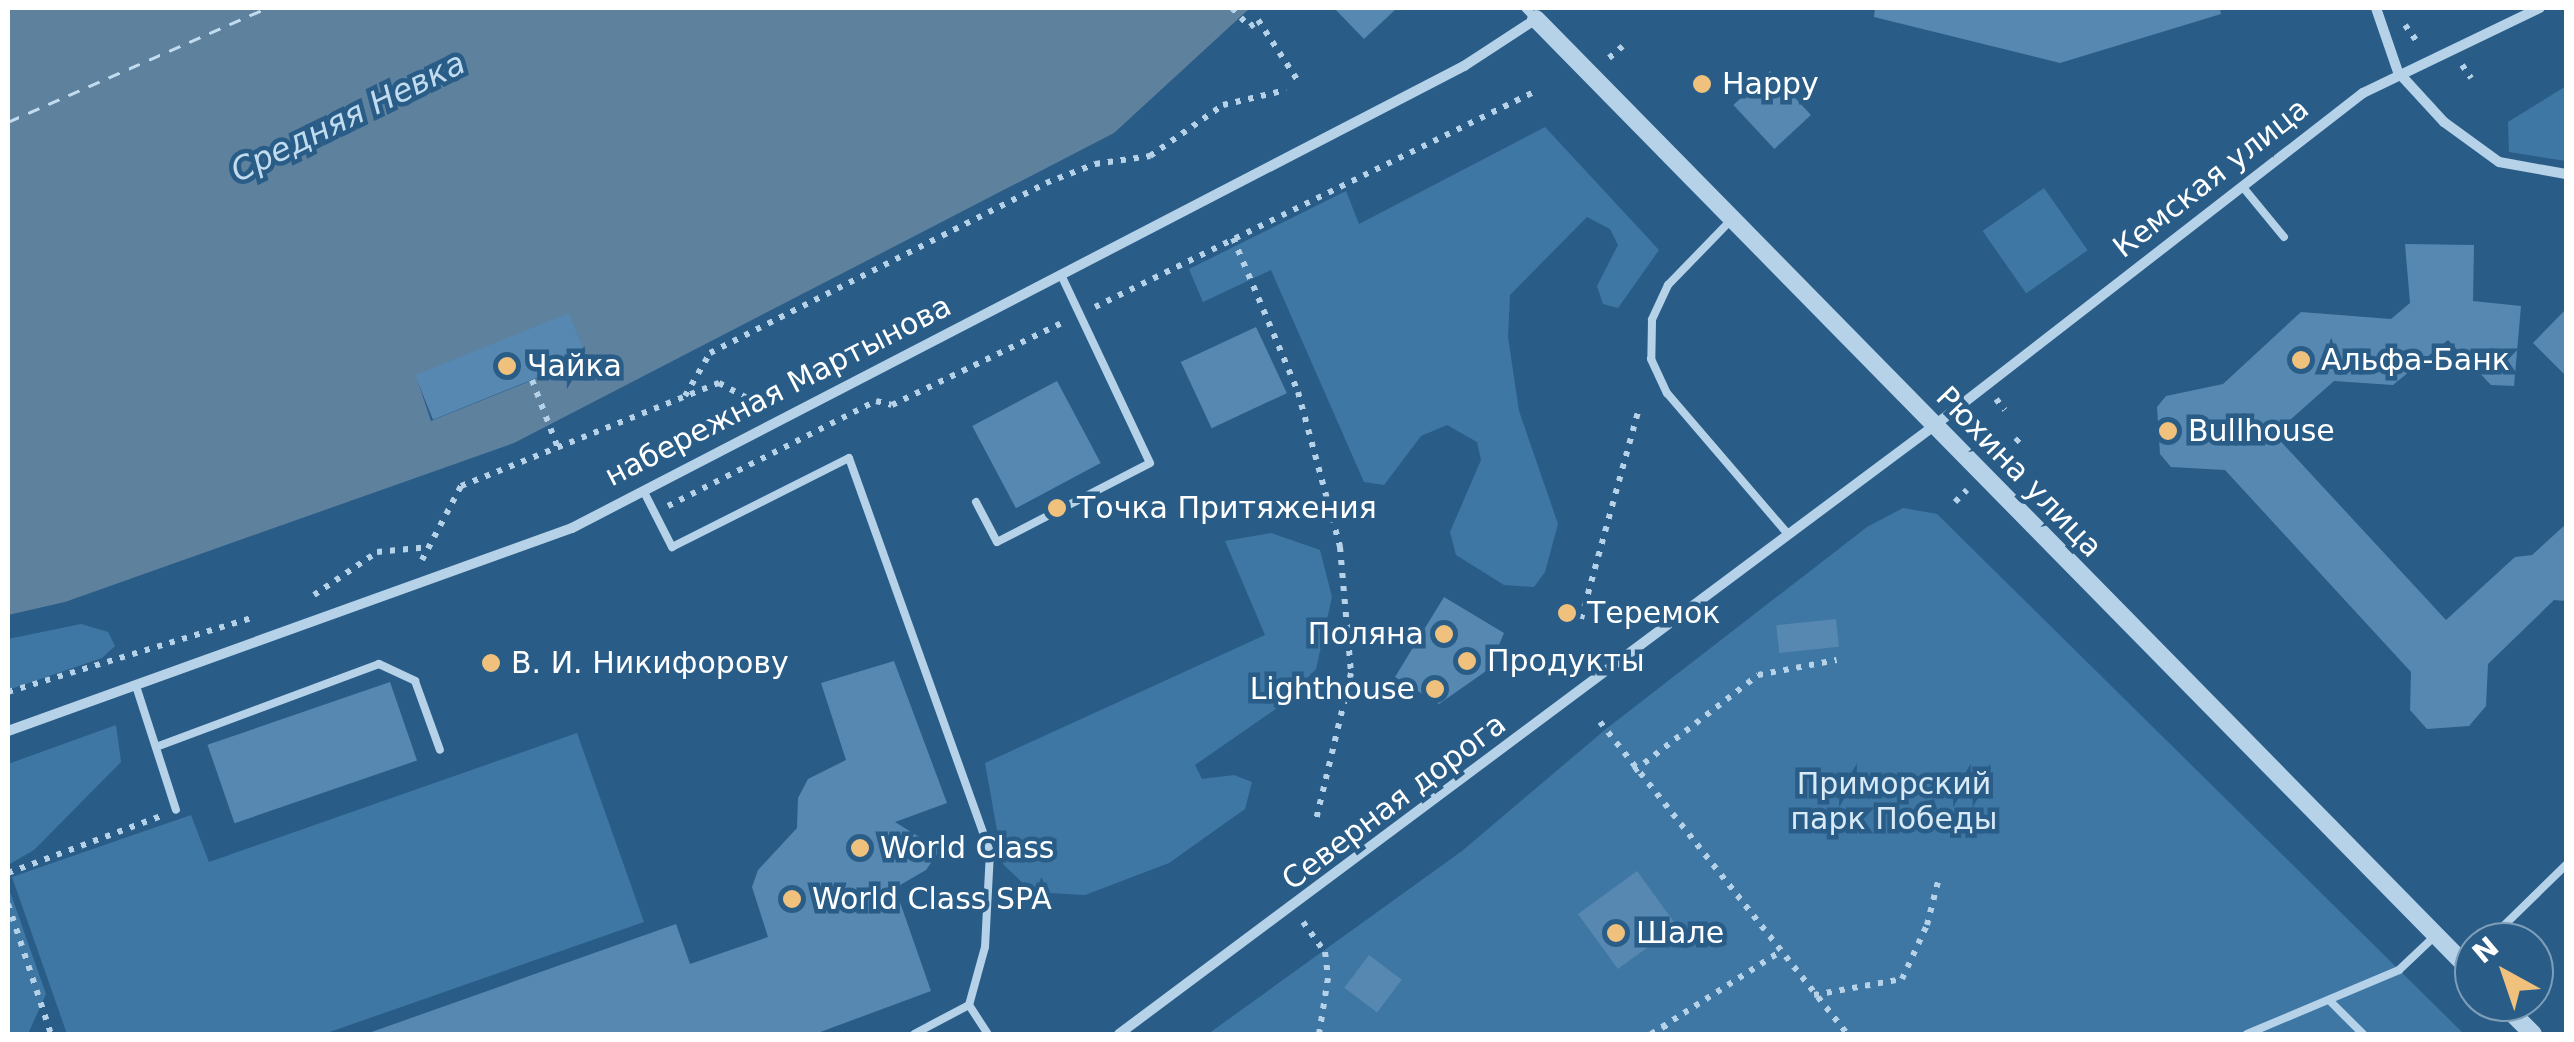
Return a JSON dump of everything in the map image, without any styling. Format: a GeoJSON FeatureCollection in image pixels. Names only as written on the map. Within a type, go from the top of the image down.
{"type":"FeatureCollection","features":[{"type":"Feature","properties":{"kind":"street"},"geometry":{"type":"LineString","coordinates":[[2376,8],[2398,72],[2444,122],[2500,162],[2566,174]]}},
{"type":"Feature","properties":{"kind":"street","name":"Кемская улица"},"geometry":{"type":"LineString","coordinates":[[1935,425],[2242,186],[2398,72],[2540,8]]}},
{"type":"Feature","properties":{"kind":"street","name":"Рюхина улица"},"geometry":{"type":"LineString","coordinates":[[1538,10],[1732,220],[2454,950]]}},
{"type":"Feature","properties":{"kind":"street","name":"набережная Мартынова"},"geometry":{"type":"LineString","coordinates":[[8,731],[572,528],[1499,47],[1538,10]]}},
{"type":"Feature","properties":{"kind":"street","name":"Северная дорога"},"geometry":{"type":"LineString","coordinates":[[1120,1034],[1294,909],[1935,425]]}},
{"type":"Feature","properties":{"kind":"lane"},"geometry":{"type":"LineString","coordinates":[[2242,186],[2284,238]]}},
{"type":"Feature","properties":{"kind":"lane"},"geometry":{"type":"LineString","coordinates":[[1732,220],[1668,285],[1652,320],[1651,359],[1667,392],[1788,534]]}},
{"type":"Feature","properties":{"kind":"lane"},"geometry":{"type":"LineString","coordinates":[[976,502],[997,542],[1150,462],[1061,275]]}},
{"type":"Feature","properties":{"kind":"lane"},"geometry":{"type":"LineString","coordinates":[[644,492],[672,547],[850,458],[990,852],[985,946],[968,1006],[914,1034]]}},
{"type":"Feature","properties":{"kind":"lane"},"geometry":{"type":"LineString","coordinates":[[156,748],[378,664],[414,681],[440,750]]}},
{"type":"Feature","properties":{"kind":"lane"},"geometry":{"type":"LineString","coordinates":[[136,686],[176,810]]}},
{"type":"Feature","properties":{"kind":"lane"},"geometry":{"type":"LineString","coordinates":[[2508,922],[2566,865]]}},
{"type":"Feature","properties":{"kind":"lane"},"geometry":{"type":"LineString","coordinates":[[2247,1034],[2399,970],[2436,935]]}},
{"type":"Feature","properties":{"kind":"lane"},"geometry":{"type":"LineString","coordinates":[[2329,1000],[2362,1034]]}},
{"type":"Feature","properties":{"kind":"lane"},"geometry":{"type":"LineString","coordinates":[[968,1006],[988,1034]]}},
{"type":"Feature","properties":{"kind":"path"},"geometry":{"type":"LineString","coordinates":[[1232,8],[1250,28],[1258,20],[1300,84]]}},
{"type":"Feature","properties":{"kind":"path"},"geometry":{"type":"LineString","coordinates":[[686,396],[710,353],[1046,182],[1095,164],[1150,156],[1223,105],[1286,90]]}},
{"type":"Feature","properties":{"kind":"path"},"geometry":{"type":"LineString","coordinates":[[1234,238],[1298,392],[1340,547],[1351,673],[1316,820]]}},
{"type":"Feature","properties":{"kind":"path"},"geometry":{"type":"LineString","coordinates":[[532,380],[558,448]]}},
{"type":"Feature","properties":{"kind":"path"},"geometry":{"type":"LineString","coordinates":[[419,565],[461,486],[719,383],[786,418]]}},
{"type":"Feature","properties":{"kind":"path"},"geometry":{"type":"LineString","coordinates":[[1582,619],[1639,409]]}},
{"type":"Feature","properties":{"kind":"path"},"geometry":{"type":"LineString","coordinates":[[304,599],[332,588],[377,552],[428,547]]}},
{"type":"Feature","properties":{"kind":"path"},"geometry":{"type":"LineString","coordinates":[[8,692],[254,616]]}},
{"type":"Feature","properties":{"kind":"path"},"geometry":{"type":"LineString","coordinates":[[1634,770],[1758,675],[1836,660]]}},
{"type":"Feature","properties":{"kind":"path"},"geometry":{"type":"LineString","coordinates":[[1600,722],[1778,953],[1847,1034]]}},
{"type":"Feature","properties":{"kind":"path"},"geometry":{"type":"LineString","coordinates":[[8,873],[176,810]]}},
{"type":"Feature","properties":{"kind":"path"},"geometry":{"type":"LineString","coordinates":[[1814,995],[1902,978],[1927,925],[1938,882]]}},
{"type":"Feature","properties":{"kind":"path"},"geometry":{"type":"LineString","coordinates":[[8,904],[51,1034]]}},
{"type":"Feature","properties":{"kind":"path"},"geometry":{"type":"LineString","coordinates":[[1294,909],[1325,952],[1328,978],[1318,1034]]}},
{"type":"Feature","properties":{"kind":"path"},"geometry":{"type":"LineString","coordinates":[[1651,1034],[1778,953]]}},
{"type":"Feature","properties":{"kind":"path"},"geometry":{"type":"LineString","coordinates":[[1663,1026],[1670,1034]]}},
{"type":"Feature","properties":{"kind":"green space"},"geometry":{"type":"Polygon","coordinates":[[[2566,86],[2566,161],[2509,152],[2508,122],[2566,86]]]}},
{"type":"Feature","properties":{"kind":"green space"},"geometry":{"type":"Polygon","coordinates":[[[1545,127],[1659,250],[1618,308],[1603,304],[1597,286],[1618,245],[1610,229],[1587,217],[1510,295],[1508,337],[1519,411],[1558,524],[1545,572],[1534,587],[1504,585],[1456,555],[1450,532],[1481,460],[1477,442],[1447,425],[1421,436],[1384,485],[1364,482],[1271,270],[1203,302],[1189,269],[1346,191],[1359,224],[1545,127]]]}},
{"type":"Feature","properties":{"kind":"green space"},"geometry":{"type":"Polygon","coordinates":[[[2044,188],[2088,250],[2026,293],[1983,231],[2044,188]]]}},
{"type":"Feature","properties":{"kind":"green space","name":"Приморский парк Победы"},"geometry":{"type":"Polygon","coordinates":[[[1903,508],[1937,514],[2464,1034],[1208,1034],[1462,851],[1606,729],[1867,527],[1903,508]]]}},
{"type":"Feature","properties":{"kind":"green space"},"geometry":{"type":"Polygon","coordinates":[[[1271,533],[1320,550],[1332,597],[1316,669],[1280,706],[1195,765],[1202,779],[1234,775],[1252,782],[1245,809],[1169,863],[1085,895],[1032,892],[1003,864],[985,763],[1265,635],[1225,541],[1271,533]]]}},
{"type":"Feature","properties":{"kind":"green space"},"geometry":{"type":"Polygon","coordinates":[[[81,624],[108,632],[115,646],[102,658],[8,690],[8,639],[81,624]]]}},
{"type":"Feature","properties":{"kind":"green space"},"geometry":{"type":"Polygon","coordinates":[[[116,725],[121,762],[34,850],[8,865],[8,764],[116,725]]]}},
{"type":"Feature","properties":{"kind":"green space"},"geometry":{"type":"Polygon","coordinates":[[[577,733],[644,922],[324,1034],[67,1034],[12,877],[191,815],[209,862],[577,733]]]}},
{"type":"Feature","properties":{"kind":"green space"},"geometry":{"type":"Polygon","coordinates":[[[8,886],[46,994],[28,1034],[8,1034],[8,886]]]}},
{"type":"Feature","properties":{"kind":"water","name":"Средняя Невка"},"geometry":{"type":"Polygon","coordinates":[[[8,8],[1250,8],[1114,133],[514,443],[65,602],[8,615],[8,8]],[[569,314],[416,376],[431,421],[587,358],[569,314]]]}},
{"type":"Feature","properties":{"kind":"building"},"geometry":{"type":"Polygon","coordinates":[[[1334,8],[1397,8],[1364,39],[1334,8]]]}},
{"type":"Feature","properties":{"kind":"building"},"geometry":{"type":"Polygon","coordinates":[[[1875,8],[2220,8],[2221,14],[2060,63],[1874,17],[1875,8]]]}},
{"type":"Feature","properties":{"kind":"building"},"geometry":{"type":"Polygon","coordinates":[[[1770,71],[1811,115],[1774,149],[1733,105],[1770,71]]]}},
{"type":"Feature","properties":{"kind":"building"},"geometry":{"type":"Polygon","coordinates":[[[2405,244],[2474,245],[2473,301],[2521,306],[2514,386],[2491,385],[2448,340],[2393,385],[2334,381],[2274,434],[2446,620],[2515,557],[2532,555],[2566,524],[2566,601],[2554,600],[2488,664],[2486,706],[2469,726],[2427,729],[2410,710],[2411,672],[2225,470],[2171,467],[2160,454],[2157,407],[2166,396],[2223,384],[2301,312],[2391,319],[2410,303],[2405,244]]]}},
{"type":"Feature","properties":{"kind":"building"},"geometry":{"type":"Polygon","coordinates":[[[2566,309],[2566,376],[2533,343],[2566,309]]]}},
{"type":"Feature","properties":{"kind":"building"},"geometry":{"type":"Polygon","coordinates":[[[569,313],[587,358],[433,420],[415,375],[569,313]]]}},
{"type":"Feature","properties":{"kind":"building"},"geometry":{"type":"Polygon","coordinates":[[[1256,327],[1287,393],[1212,428],[1181,362],[1256,327]]]}},
{"type":"Feature","properties":{"kind":"building"},"geometry":{"type":"Polygon","coordinates":[[[1057,381],[1101,463],[1016,508],[972,426],[1057,381]]]}},
{"type":"Feature","properties":{"kind":"building"},"geometry":{"type":"Polygon","coordinates":[[[1444,597],[1504,633],[1489,669],[1439,704],[1395,677],[1444,597]]]}},
{"type":"Feature","properties":{"kind":"building"},"geometry":{"type":"Polygon","coordinates":[[[1836,619],[1839,647],[1779,653],[1776,625],[1836,619]]]}},
{"type":"Feature","properties":{"kind":"building","name":"World Class"},"geometry":{"type":"Polygon","coordinates":[[[894,661],[947,803],[895,822],[940,850],[926,870],[895,888],[931,991],[815,1034],[366,1034],[676,924],[690,964],[768,937],[752,887],[758,870],[797,828],[798,798],[808,779],[846,760],[821,683],[894,661]]]}},
{"type":"Feature","properties":{"kind":"building"},"geometry":{"type":"Polygon","coordinates":[[[390,682],[417,760],[235,823],[208,745],[390,682]]]}},
{"type":"Feature","properties":{"kind":"building"},"geometry":{"type":"Polygon","coordinates":[[[1637,871],[1677,926],[1618,969],[1578,914],[1637,871]]]}},
{"type":"Feature","properties":{"kind":"building"},"geometry":{"type":"Polygon","coordinates":[[[1369,955],[1402,980],[1377,1012],[1344,988],[1369,955]]]}},
{"type":"Feature","properties":{"kind":"ferry route"},"geometry":{"type":"LineString","coordinates":[[8,122],[267,8]]}},
{"type":"Feature","properties":{"kind":"place","name":"Happy"},"geometry":{"type":"Point","coordinates":[1702,84]}},
{"type":"Feature","properties":{"kind":"place","name":"Альфа-Банк"},"geometry":{"type":"Point","coordinates":[2301,360]}},
{"type":"Feature","properties":{"kind":"place","name":"Чайка"},"geometry":{"type":"Point","coordinates":[507,366]}},
{"type":"Feature","properties":{"kind":"place","name":"Bullhouse"},"geometry":{"type":"Point","coordinates":[2168,431]}},
{"type":"Feature","properties":{"kind":"place","name":"Точка Притяжения"},"geometry":{"type":"Point","coordinates":[1057,508]}},
{"type":"Feature","properties":{"kind":"place","name":"Теремок"},"geometry":{"type":"Point","coordinates":[1567,613]}},
{"type":"Feature","properties":{"kind":"place","name":"Поляна"},"geometry":{"type":"Point","coordinates":[1444,634]}},
{"type":"Feature","properties":{"kind":"place","name":"Продукты"},"geometry":{"type":"Point","coordinates":[1467,661]}},
{"type":"Feature","properties":{"kind":"place","name":"В. И. Никифорову"},"geometry":{"type":"Point","coordinates":[491,663]}},
{"type":"Feature","properties":{"kind":"place","name":"Lighthouse"},"geometry":{"type":"Point","coordinates":[1435,689]}},
{"type":"Feature","properties":{"kind":"place","name":"World Class"},"geometry":{"type":"Point","coordinates":[860,848]}},
{"type":"Feature","properties":{"kind":"place","name":"World Class SPA"},"geometry":{"type":"Point","coordinates":[792,899]}},
{"type":"Feature","properties":{"kind":"place","name":"Шале"},"geometry":{"type":"Point","coordinates":[1616,933]}}]}
